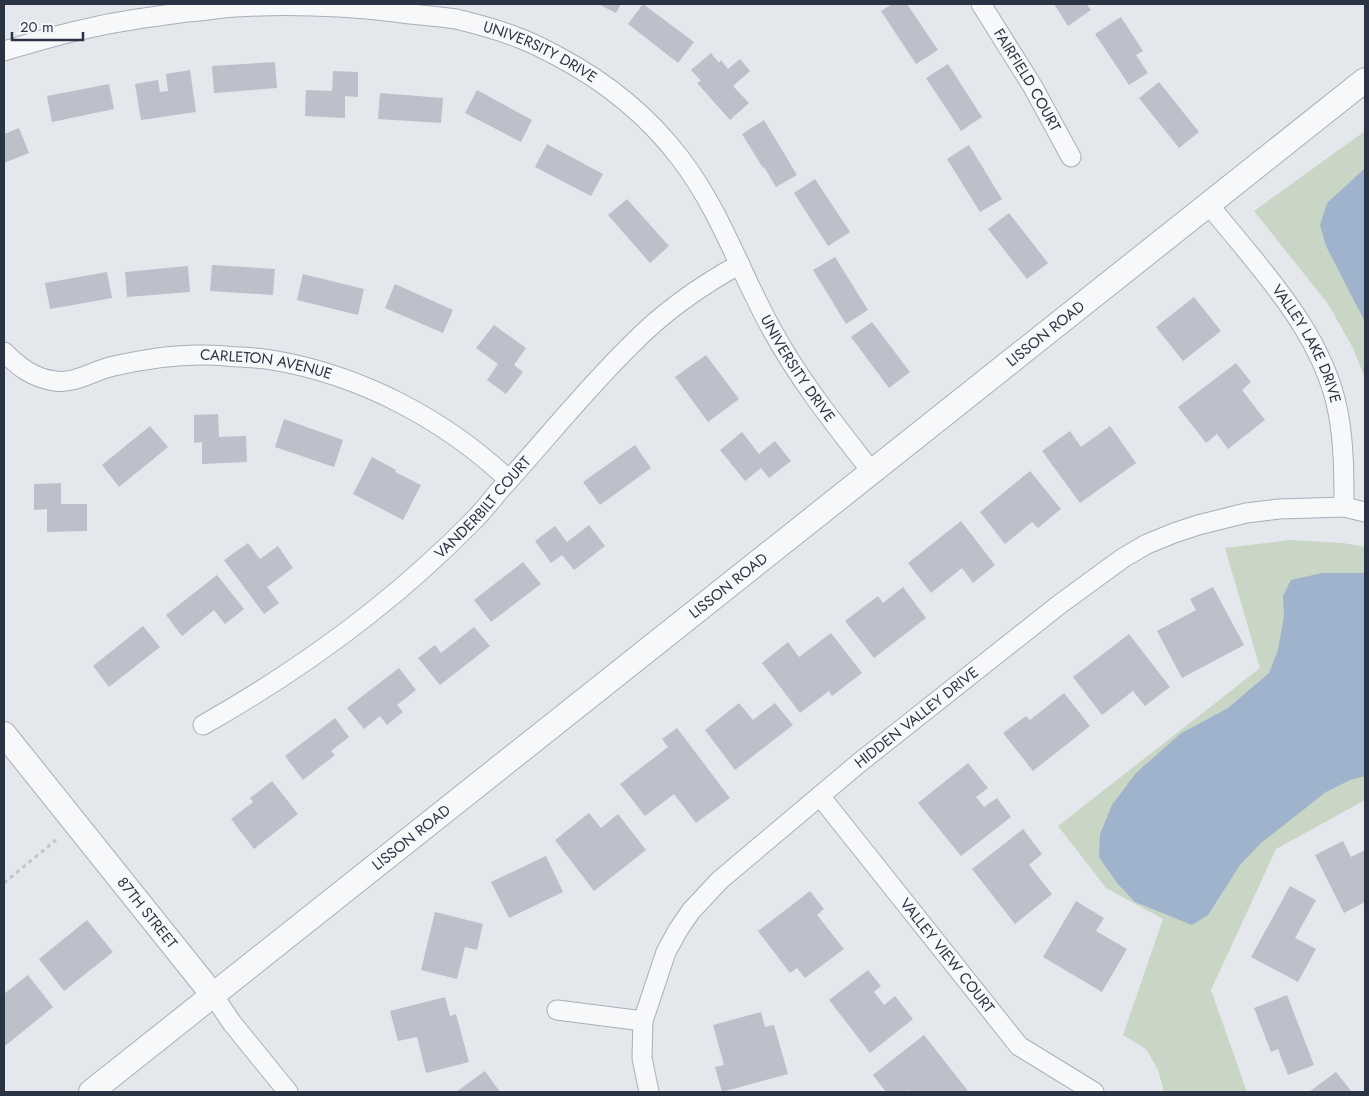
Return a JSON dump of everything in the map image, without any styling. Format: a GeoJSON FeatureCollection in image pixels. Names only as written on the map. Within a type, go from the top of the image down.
{"type":"FeatureCollection","features":[{"type":"Feature","properties":{"kind":"street","name":"FAIRFIELD COURT"},"geometry":{"type":"LineString","coordinates":[[981,4],[1033,86],[1071,157]]}},
{"type":"Feature","properties":{"kind":"street","name":"UNIVERSITY DRIVE"},"geometry":{"type":"LineString","coordinates":[[4,51],[96,26],[180,8],[295,6],[414,9],[520,38],[580,68],[603,84],[630,105],[656,130],[682,160],[714,209],[770,327],[790,361],[822,408],[872,472]]}},
{"type":"Feature","properties":{"kind":"street","name":"LISSON ROAD"},"geometry":{"type":"LineString","coordinates":[[91,1092],[1365,80]]}},
{"type":"Feature","properties":{"kind":"street","name":"VALLEY LAKE DRIVE"},"geometry":{"type":"LineString","coordinates":[[1209,205],[1276,288],[1303,326],[1315,347],[1329,380],[1338,410],[1343,440],[1344,506]]}},
{"type":"Feature","properties":{"kind":"street","name":"VANDERBILT COURT"},"geometry":{"type":"LineString","coordinates":[[203,725],[301,665],[358,623],[425,566],[474,520],[580,398],[631,344],[688,296],[714,278],[740,264]]}},
{"type":"Feature","properties":{"kind":"street","name":"CARLETON AVENUE"},"geometry":{"type":"LineString","coordinates":[[4,352],[17,365],[29,373],[42,379],[57,382],[92,374],[111,366],[172,356],[206,355],[271,359],[324,372],[366,386],[409,406],[464,442],[509,480]]}},
{"type":"Feature","properties":{"kind":"street","name":"HIDDEN VALLEY DRIVE"},"geometry":{"type":"LineString","coordinates":[[649,1092],[642,1058],[643,1021],[666,952],[678,930],[691,911],[720,880],[859,763],[1060,604],[1123,558],[1147,544],[1198,524],[1246,513],[1279,509],[1344,506],[1365,512]]}},
{"type":"Feature","properties":{"kind":"street","name":"87TH STREET"},"geometry":{"type":"LineString","coordinates":[[4,734],[213,995],[288,1092]]}},
{"type":"Feature","properties":{"kind":"street","name":"VALLEY VIEW COURT"},"geometry":{"type":"LineString","coordinates":[[820,796],[1019,1046],[1094,1092]]}},
{"type":"Feature","properties":{"kind":"street"},"geometry":{"type":"LineString","coordinates":[[557,1010],[643,1021]]}},
{"type":"Feature","properties":{"kind":"path"},"geometry":{"type":"LineString","coordinates":[[4,883],[56,840]]}},
{"type":"Feature","properties":{"kind":"green space"},"geometry":{"type":"Polygon","coordinates":[[[1365,131],[1365,378],[1353,348],[1328,304],[1254,211],[1365,131]]]}},
{"type":"Feature","properties":{"kind":"green space"},"geometry":{"type":"Polygon","coordinates":[[[1289,540],[1343,543],[1365,547],[1365,800],[1276,849],[1211,990],[1247,1092],[1164,1092],[1158,1070],[1146,1049],[1123,1035],[1163,919],[1106,888],[1058,826],[1260,668],[1225,548],[1289,540]]]}},
{"type":"Feature","properties":{"kind":"water"},"geometry":{"type":"Polygon","coordinates":[[[1364,169],[1365,322],[1326,246],[1320,225],[1327,203],[1364,169]]]}},
{"type":"Feature","properties":{"kind":"water"},"geometry":{"type":"Polygon","coordinates":[[[1322,573],[1365,573],[1365,776],[1350,780],[1326,792],[1261,843],[1240,865],[1208,915],[1192,925],[1135,902],[1117,883],[1099,857],[1100,834],[1112,805],[1136,773],[1180,734],[1228,708],[1269,673],[1278,650],[1284,616],[1283,596],[1291,580],[1322,573]]]}},
{"type":"Feature","properties":{"kind":"building"},"geometry":{"type":"Polygon","coordinates":[[[598,4],[621,4],[616,13],[598,4]]]}},
{"type":"Feature","properties":{"kind":"building"},"geometry":{"type":"Polygon","coordinates":[[[643,4],[694,42],[678,63],[628,24],[643,4]]]}},
{"type":"Feature","properties":{"kind":"building"},"geometry":{"type":"Polygon","coordinates":[[[892,4],[907,4],[938,50],[916,64],[881,11],[892,4]]]}},
{"type":"Feature","properties":{"kind":"building"},"geometry":{"type":"Polygon","coordinates":[[[1054,4],[1086,4],[1091,10],[1068,26],[1054,4]]]}},
{"type":"Feature","properties":{"kind":"building"},"geometry":{"type":"Polygon","coordinates":[[[1121,17],[1143,51],[1136,55],[1148,73],[1129,85],[1095,34],[1121,17]]]}},
{"type":"Feature","properties":{"kind":"building"},"geometry":{"type":"Polygon","coordinates":[[[711,53],[719,63],[721,60],[728,69],[740,59],[750,71],[733,86],[749,103],[730,120],[697,83],[701,81],[691,70],[711,53]]]}},
{"type":"Feature","properties":{"kind":"building"},"geometry":{"type":"Polygon","coordinates":[[[275,62],[277,88],[214,93],[212,66],[275,62]]]}},
{"type":"Feature","properties":{"kind":"building"},"geometry":{"type":"Polygon","coordinates":[[[948,64],[982,117],[961,131],[926,78],[948,64]]]}},
{"type":"Feature","properties":{"kind":"building"},"geometry":{"type":"Polygon","coordinates":[[[190,70],[196,112],[141,120],[135,84],[158,80],[160,92],[168,91],[166,74],[190,70]]]}},
{"type":"Feature","properties":{"kind":"building"},"geometry":{"type":"Polygon","coordinates":[[[333,71],[358,72],[358,97],[345,96],[345,118],[305,116],[306,90],[332,91],[333,71]]]}},
{"type":"Feature","properties":{"kind":"building"},"geometry":{"type":"Polygon","coordinates":[[[1159,82],[1199,132],[1179,148],[1139,98],[1159,82]]]}},
{"type":"Feature","properties":{"kind":"building"},"geometry":{"type":"Polygon","coordinates":[[[109,84],[114,109],[52,122],[47,96],[109,84]]]}},
{"type":"Feature","properties":{"kind":"building"},"geometry":{"type":"Polygon","coordinates":[[[477,90],[532,120],[521,142],[465,113],[477,90]]]}},
{"type":"Feature","properties":{"kind":"building"},"geometry":{"type":"Polygon","coordinates":[[[380,93],[443,98],[441,123],[378,119],[380,93]]]}},
{"type":"Feature","properties":{"kind":"building"},"geometry":{"type":"Polygon","coordinates":[[[764,120],[797,175],[776,187],[742,134],[764,120]]]}},
{"type":"Feature","properties":{"kind":"building"},"geometry":{"type":"Polygon","coordinates":[[[19,128],[29,153],[4,163],[4,134],[19,128]]]}},
{"type":"Feature","properties":{"kind":"building"},"geometry":{"type":"Polygon","coordinates":[[[547,144],[603,174],[591,196],[535,167],[547,144]]]}},
{"type":"Feature","properties":{"kind":"building"},"geometry":{"type":"Polygon","coordinates":[[[969,145],[1002,199],[980,212],[947,159],[969,145]]]}},
{"type":"Feature","properties":{"kind":"building"},"geometry":{"type":"Polygon","coordinates":[[[815,179],[850,232],[828,246],[794,193],[815,179]]]}},
{"type":"Feature","properties":{"kind":"building"},"geometry":{"type":"Polygon","coordinates":[[[627,199],[669,246],[650,263],[608,215],[627,199]]]}},
{"type":"Feature","properties":{"kind":"building"},"geometry":{"type":"Polygon","coordinates":[[[1009,213],[1048,263],[1027,279],[988,229],[1009,213]]]}},
{"type":"Feature","properties":{"kind":"building"},"geometry":{"type":"Polygon","coordinates":[[[835,257],[868,310],[846,324],[813,270],[835,257]]]}},
{"type":"Feature","properties":{"kind":"building"},"geometry":{"type":"Polygon","coordinates":[[[212,265],[275,269],[273,295],[210,291],[212,265]]]}},
{"type":"Feature","properties":{"kind":"building"},"geometry":{"type":"Polygon","coordinates":[[[188,266],[190,292],[127,297],[125,272],[188,266]]]}},
{"type":"Feature","properties":{"kind":"building"},"geometry":{"type":"Polygon","coordinates":[[[107,272],[112,298],[50,309],[45,283],[107,272]]]}},
{"type":"Feature","properties":{"kind":"building"},"geometry":{"type":"Polygon","coordinates":[[[303,274],[364,289],[358,315],[297,300],[303,274]]]}},
{"type":"Feature","properties":{"kind":"building"},"geometry":{"type":"Polygon","coordinates":[[[395,284],[453,310],[443,333],[385,308],[395,284]]]}},
{"type":"Feature","properties":{"kind":"building"},"geometry":{"type":"Polygon","coordinates":[[[1194,297],[1221,331],[1183,361],[1156,327],[1194,297]]]}},
{"type":"Feature","properties":{"kind":"building"},"geometry":{"type":"Polygon","coordinates":[[[872,322],[910,372],[889,388],[851,337],[872,322]]]}},
{"type":"Feature","properties":{"kind":"building"},"geometry":{"type":"Polygon","coordinates":[[[494,325],[526,348],[514,365],[523,372],[506,394],[487,380],[498,364],[476,348],[494,325]]]}},
{"type":"Feature","properties":{"kind":"building"},"geometry":{"type":"Polygon","coordinates":[[[706,355],[739,399],[708,422],[675,377],[706,355]]]}},
{"type":"Feature","properties":{"kind":"building"},"geometry":{"type":"Polygon","coordinates":[[[1236,363],[1251,382],[1242,390],[1265,420],[1228,449],[1217,434],[1206,443],[1178,407],[1236,363]]]}},
{"type":"Feature","properties":{"kind":"building"},"geometry":{"type":"Polygon","coordinates":[[[218,414],[219,437],[246,436],[247,462],[202,464],[202,442],[194,443],[194,415],[218,414]]]}},
{"type":"Feature","properties":{"kind":"building"},"geometry":{"type":"Polygon","coordinates":[[[284,419],[343,440],[334,467],[275,447],[284,419]]]}},
{"type":"Feature","properties":{"kind":"building"},"geometry":{"type":"Polygon","coordinates":[[[150,426],[168,447],[119,487],[102,465],[150,426]]]}},
{"type":"Feature","properties":{"kind":"building"},"geometry":{"type":"Polygon","coordinates":[[[1110,426],[1136,463],[1080,503],[1042,451],[1070,431],[1081,447],[1110,426]]]}},
{"type":"Feature","properties":{"kind":"building"},"geometry":{"type":"Polygon","coordinates":[[[742,432],[759,454],[775,441],[791,461],[769,478],[761,468],[745,481],[720,450],[742,432]]]}},
{"type":"Feature","properties":{"kind":"building"},"geometry":{"type":"Polygon","coordinates":[[[635,445],[651,468],[600,505],[583,482],[635,445]]]}},
{"type":"Feature","properties":{"kind":"building"},"geometry":{"type":"Polygon","coordinates":[[[372,457],[396,470],[395,472],[421,485],[403,520],[353,494],[372,457]]]}},
{"type":"Feature","properties":{"kind":"building"},"geometry":{"type":"Polygon","coordinates":[[[1030,471],[1061,509],[1038,528],[1032,522],[1005,544],[980,512],[1030,471]]]}},
{"type":"Feature","properties":{"kind":"building"},"geometry":{"type":"Polygon","coordinates":[[[61,483],[61,504],[87,504],[87,531],[47,532],[47,509],[34,510],[34,484],[61,483]]]}},
{"type":"Feature","properties":{"kind":"building"},"geometry":{"type":"Polygon","coordinates":[[[961,521],[995,565],[973,583],[962,568],[931,593],[908,563],[961,521]]]}},
{"type":"Feature","properties":{"kind":"building"},"geometry":{"type":"Polygon","coordinates":[[[589,525],[605,546],[574,570],[562,555],[551,563],[535,541],[555,526],[567,542],[589,525]]]}},
{"type":"Feature","properties":{"kind":"building"},"geometry":{"type":"Polygon","coordinates":[[[248,543],[260,559],[278,546],[293,568],[267,587],[279,603],[264,614],[224,560],[248,543]]]}},
{"type":"Feature","properties":{"kind":"building"},"geometry":{"type":"Polygon","coordinates":[[[523,562],[541,584],[491,622],[474,600],[523,562]]]}},
{"type":"Feature","properties":{"kind":"building"},"geometry":{"type":"Polygon","coordinates":[[[217,575],[244,609],[225,624],[214,610],[182,636],[166,615],[217,575]]]}},
{"type":"Feature","properties":{"kind":"building"},"geometry":{"type":"Polygon","coordinates":[[[903,587],[926,618],[874,658],[845,621],[878,596],[883,603],[903,587]]]}},
{"type":"Feature","properties":{"kind":"building"},"geometry":{"type":"Polygon","coordinates":[[[1213,587],[1244,645],[1182,678],[1157,631],[1196,610],[1190,599],[1213,587]]]}},
{"type":"Feature","properties":{"kind":"building"},"geometry":{"type":"Polygon","coordinates":[[[143,626],[160,647],[109,687],[93,666],[143,626]]]}},
{"type":"Feature","properties":{"kind":"building"},"geometry":{"type":"Polygon","coordinates":[[[474,627],[490,646],[440,685],[418,658],[435,645],[441,653],[474,627]]]}},
{"type":"Feature","properties":{"kind":"building"},"geometry":{"type":"Polygon","coordinates":[[[831,633],[862,673],[832,696],[829,691],[800,713],[762,663],[788,642],[799,657],[831,633]]]}},
{"type":"Feature","properties":{"kind":"building"},"geometry":{"type":"Polygon","coordinates":[[[1129,634],[1170,687],[1145,706],[1133,691],[1102,715],[1073,677],[1129,634]]]}},
{"type":"Feature","properties":{"kind":"building"},"geometry":{"type":"Polygon","coordinates":[[[399,668],[416,690],[397,705],[403,712],[387,725],[380,716],[364,729],[347,708],[399,668]]]}},
{"type":"Feature","properties":{"kind":"building"},"geometry":{"type":"Polygon","coordinates":[[[1064,693],[1090,726],[1033,771],[1003,733],[1026,716],[1030,720],[1064,693]]]}},
{"type":"Feature","properties":{"kind":"building"},"geometry":{"type":"Polygon","coordinates":[[[739,703],[753,720],[775,703],[793,725],[735,770],[705,730],[739,703]]]}},
{"type":"Feature","properties":{"kind":"building"},"geometry":{"type":"Polygon","coordinates":[[[335,718],[349,737],[331,751],[335,755],[303,780],[285,756],[335,718]]]}},
{"type":"Feature","properties":{"kind":"building"},"geometry":{"type":"Polygon","coordinates":[[[677,728],[730,798],[696,823],[674,794],[645,816],[620,784],[668,747],[662,739],[677,728]]]}},
{"type":"Feature","properties":{"kind":"building"},"geometry":{"type":"Polygon","coordinates":[[[968,763],[988,788],[976,797],[984,807],[997,798],[1011,817],[961,856],[918,803],[968,763]]]}},
{"type":"Feature","properties":{"kind":"building"},"geometry":{"type":"Polygon","coordinates":[[[272,781],[298,814],[254,849],[231,819],[253,802],[250,798],[272,781]]]}},
{"type":"Feature","properties":{"kind":"building"},"geometry":{"type":"Polygon","coordinates":[[[589,813],[601,828],[618,814],[646,850],[594,891],[555,840],[589,813]]]}},
{"type":"Feature","properties":{"kind":"building"},"geometry":{"type":"Polygon","coordinates":[[[1023,829],[1042,854],[1029,865],[1052,894],[1015,924],[972,869],[1023,829]]]}},
{"type":"Feature","properties":{"kind":"building"},"geometry":{"type":"Polygon","coordinates":[[[1343,841],[1351,857],[1365,850],[1365,902],[1344,913],[1315,855],[1343,841]]]}},
{"type":"Feature","properties":{"kind":"building"},"geometry":{"type":"Polygon","coordinates":[[[546,856],[563,892],[509,918],[491,882],[546,856]]]}},
{"type":"Feature","properties":{"kind":"building"},"geometry":{"type":"Polygon","coordinates":[[[1290,886],[1316,900],[1295,938],[1316,949],[1298,982],[1251,957],[1290,886]]]}},
{"type":"Feature","properties":{"kind":"building"},"geometry":{"type":"Polygon","coordinates":[[[810,891],[824,909],[817,915],[844,949],[805,978],[797,968],[790,973],[758,931],[810,891]]]}},
{"type":"Feature","properties":{"kind":"building"},"geometry":{"type":"Polygon","coordinates":[[[1076,901],[1104,918],[1096,931],[1127,949],[1102,992],[1043,957],[1076,901]]]}},
{"type":"Feature","properties":{"kind":"building"},"geometry":{"type":"Polygon","coordinates":[[[435,912],[483,924],[477,950],[465,947],[457,979],[421,970],[435,912]]]}},
{"type":"Feature","properties":{"kind":"building"},"geometry":{"type":"Polygon","coordinates":[[[87,920],[113,952],[64,991],[39,959],[87,920]]]}},
{"type":"Feature","properties":{"kind":"building"},"geometry":{"type":"Polygon","coordinates":[[[868,970],[881,986],[874,992],[884,1005],[895,996],[913,1019],[870,1053],[829,1000],[868,970]]]}},
{"type":"Feature","properties":{"kind":"building"},"geometry":{"type":"Polygon","coordinates":[[[28,975],[53,1007],[5,1046],[4,994],[28,975]]]}},
{"type":"Feature","properties":{"kind":"building"},"geometry":{"type":"Polygon","coordinates":[[[1287,995],[1314,1065],[1288,1075],[1278,1049],[1271,1052],[1254,1008],[1287,995]]]}},
{"type":"Feature","properties":{"kind":"building"},"geometry":{"type":"Polygon","coordinates":[[[445,997],[450,1016],[456,1014],[469,1062],[426,1073],[417,1037],[398,1041],[390,1011],[445,997]]]}},
{"type":"Feature","properties":{"kind":"building"},"geometry":{"type":"Polygon","coordinates":[[[761,1012],[765,1027],[774,1025],[788,1074],[722,1092],[715,1067],[724,1065],[713,1025],[761,1012]]]}},
{"type":"Feature","properties":{"kind":"building"},"geometry":{"type":"Polygon","coordinates":[[[924,1035],[967,1092],[909,1092],[907,1090],[903,1092],[886,1092],[873,1075],[924,1035]]]}},
{"type":"Feature","properties":{"kind":"building"},"geometry":{"type":"Polygon","coordinates":[[[485,1071],[500,1092],[456,1092],[485,1071]]]}},
{"type":"Feature","properties":{"kind":"building"},"geometry":{"type":"Polygon","coordinates":[[[1336,1072],[1352,1092],[1309,1092],[1336,1072]]]}}]}
